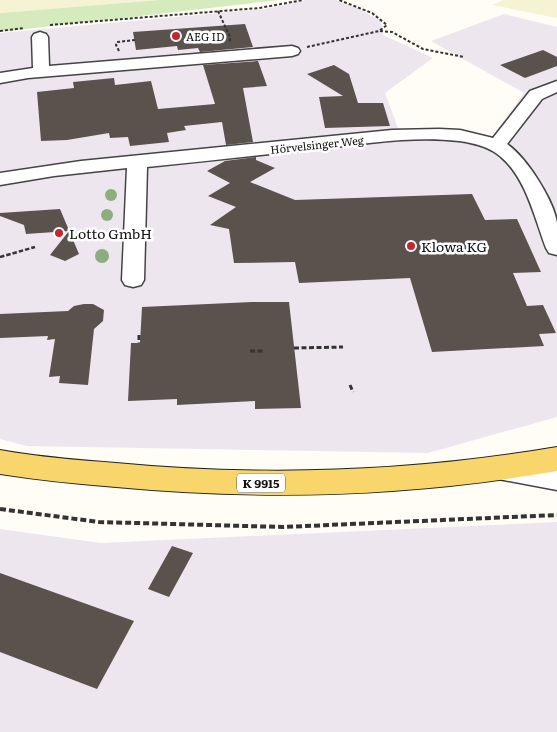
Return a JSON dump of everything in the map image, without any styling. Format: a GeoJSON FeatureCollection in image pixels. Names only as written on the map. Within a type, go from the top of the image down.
{"type":"FeatureCollection","features":[{"type":"Feature","properties":{"kind":"main road","name":"K 9915"},"geometry":{"type":"LineString","coordinates":[[0,462],[165,481],[274,483],[395,479],[503,470],[557,459]]}},
{"type":"Feature","properties":{"kind":"street"},"geometry":{"type":"LineString","coordinates":[[40,30],[40,72]]}},
{"type":"Feature","properties":{"kind":"street"},"geometry":{"type":"LineString","coordinates":[[0,78],[40,72],[292,51]]}},
{"type":"Feature","properties":{"kind":"street"},"geometry":{"type":"LineString","coordinates":[[497,145],[536,95],[557,86]]}},
{"type":"Feature","properties":{"kind":"street","name":"Hörvelsinger Weg"},"geometry":{"type":"LineString","coordinates":[[0,179],[47,170],[137,163],[397,135],[456,136],[497,145],[512,154],[548,206],[557,248]]}},
{"type":"Feature","properties":{"kind":"street"},"geometry":{"type":"LineString","coordinates":[[133,280],[137,163]]}},
{"type":"Feature","properties":{"kind":"street"},"geometry":{"type":"LineString","coordinates":[[503,470],[557,479]]}},
{"type":"Feature","properties":{"kind":"path"},"geometry":{"type":"LineString","coordinates":[[0,31],[40,30],[218,10],[259,8],[303,0]]}},
{"type":"Feature","properties":{"kind":"path"},"geometry":{"type":"LineString","coordinates":[[339,0],[384,20],[387,25],[379,31]]}},
{"type":"Feature","properties":{"kind":"path"},"geometry":{"type":"LineString","coordinates":[[218,10],[230,37],[231,55]]}},
{"type":"Feature","properties":{"kind":"path"},"geometry":{"type":"LineString","coordinates":[[292,51],[379,31],[392,32],[423,49],[464,57]]}},
{"type":"Feature","properties":{"kind":"path"},"geometry":{"type":"LineString","coordinates":[[0,257],[35,247]]}},
{"type":"Feature","properties":{"kind":"path"},"geometry":{"type":"LineString","coordinates":[[139,335],[139,342]]}},
{"type":"Feature","properties":{"kind":"path"},"geometry":{"type":"LineString","coordinates":[[294,348],[342,346]]}},
{"type":"Feature","properties":{"kind":"path"},"geometry":{"type":"LineString","coordinates":[[250,351],[265,350]]}},
{"type":"Feature","properties":{"kind":"path"},"geometry":{"type":"LineString","coordinates":[[350,385],[353,392]]}},
{"type":"Feature","properties":{"kind":"path"},"geometry":{"type":"LineString","coordinates":[[0,509],[99,522],[283,527],[557,515]]}},
{"type":"Feature","properties":{"kind":"shaded area"},"geometry":{"type":"Polygon","coordinates":[[[0,0],[159,0],[0,13],[0,0]]]}},
{"type":"Feature","properties":{"kind":"shaded area"},"geometry":{"type":"Polygon","coordinates":[[[306,0],[336,0],[357,8],[381,21],[383,35],[433,58],[385,93],[398,128],[491,138],[524,93],[431,41],[504,14],[557,27],[557,417],[428,453],[27,446],[0,439],[0,33],[264,9],[306,0]]]}},
{"type":"Feature","properties":{"kind":"shaded area"},"geometry":{"type":"Polygon","coordinates":[[[503,0],[557,0],[557,18],[492,5],[503,0]]]}},
{"type":"Feature","properties":{"kind":"shaded area"},"geometry":{"type":"Polygon","coordinates":[[[557,522],[557,732],[0,732],[0,529],[101,543],[557,522]]]}},
{"type":"Feature","properties":{"kind":"green space"},"geometry":{"type":"Polygon","coordinates":[[[159,0],[279,0],[0,32],[0,13],[159,0]]]}},
{"type":"Feature","properties":{"kind":"building","name":"AEG ID"},"geometry":{"type":"Polygon","coordinates":[[[245,24],[253,47],[200,52],[198,48],[178,50],[177,46],[136,50],[133,32],[245,24]]]}},
{"type":"Feature","properties":{"kind":"building"},"geometry":{"type":"Polygon","coordinates":[[[543,50],[557,57],[557,66],[525,78],[500,65],[543,50]]]}},
{"type":"Feature","properties":{"kind":"building"},"geometry":{"type":"Polygon","coordinates":[[[258,61],[267,86],[243,88],[253,142],[226,145],[222,122],[184,126],[186,130],[167,133],[169,142],[130,146],[128,137],[110,138],[109,133],[67,140],[41,141],[37,92],[74,88],[73,82],[114,78],[115,85],[151,81],[158,109],[215,104],[203,65],[258,61]]]}},
{"type":"Feature","properties":{"kind":"building"},"geometry":{"type":"Polygon","coordinates":[[[334,65],[349,74],[358,103],[383,103],[390,126],[325,128],[319,97],[343,96],[307,74],[334,65]]]}},
{"type":"Feature","properties":{"kind":"building"},"geometry":{"type":"Polygon","coordinates":[[[256,157],[256,160],[275,168],[250,182],[295,200],[472,194],[485,220],[517,219],[541,272],[513,273],[527,306],[543,305],[556,333],[539,334],[544,346],[432,352],[410,278],[299,283],[295,262],[234,263],[229,229],[210,225],[236,207],[208,196],[230,183],[207,171],[225,161],[256,157]]]}},
{"type":"Feature","properties":{"kind":"building","name":"Lotto GmbH"},"geometry":{"type":"Polygon","coordinates":[[[60,209],[79,254],[65,261],[50,255],[69,231],[26,234],[24,225],[0,216],[0,213],[60,209]]]}},
{"type":"Feature","properties":{"kind":"building"},"geometry":{"type":"Polygon","coordinates":[[[289,302],[301,408],[255,409],[255,401],[177,405],[177,399],[128,401],[131,343],[140,343],[142,307],[289,302]]]}},
{"type":"Feature","properties":{"kind":"building"},"geometry":{"type":"Polygon","coordinates":[[[93,304],[104,310],[103,321],[94,329],[88,385],[59,383],[60,376],[49,377],[55,339],[47,340],[48,336],[0,338],[0,314],[68,311],[74,306],[93,304]]]}},
{"type":"Feature","properties":{"kind":"building"},"geometry":{"type":"Polygon","coordinates":[[[172,546],[193,553],[169,597],[148,589],[172,546]]]}},
{"type":"Feature","properties":{"kind":"building"},"geometry":{"type":"Polygon","coordinates":[[[0,573],[134,621],[97,689],[0,652],[0,573]]]}},
{"type":"Feature","properties":{"kind":"place","name":"AEG ID"},"geometry":{"type":"Point","coordinates":[176,36]}},
{"type":"Feature","properties":{"kind":"place","name":"Lotto GmbH"},"geometry":{"type":"Point","coordinates":[59,233]}},
{"type":"Feature","properties":{"kind":"place","name":"Klowa KG"},"geometry":{"type":"Point","coordinates":[411,246]}}]}
